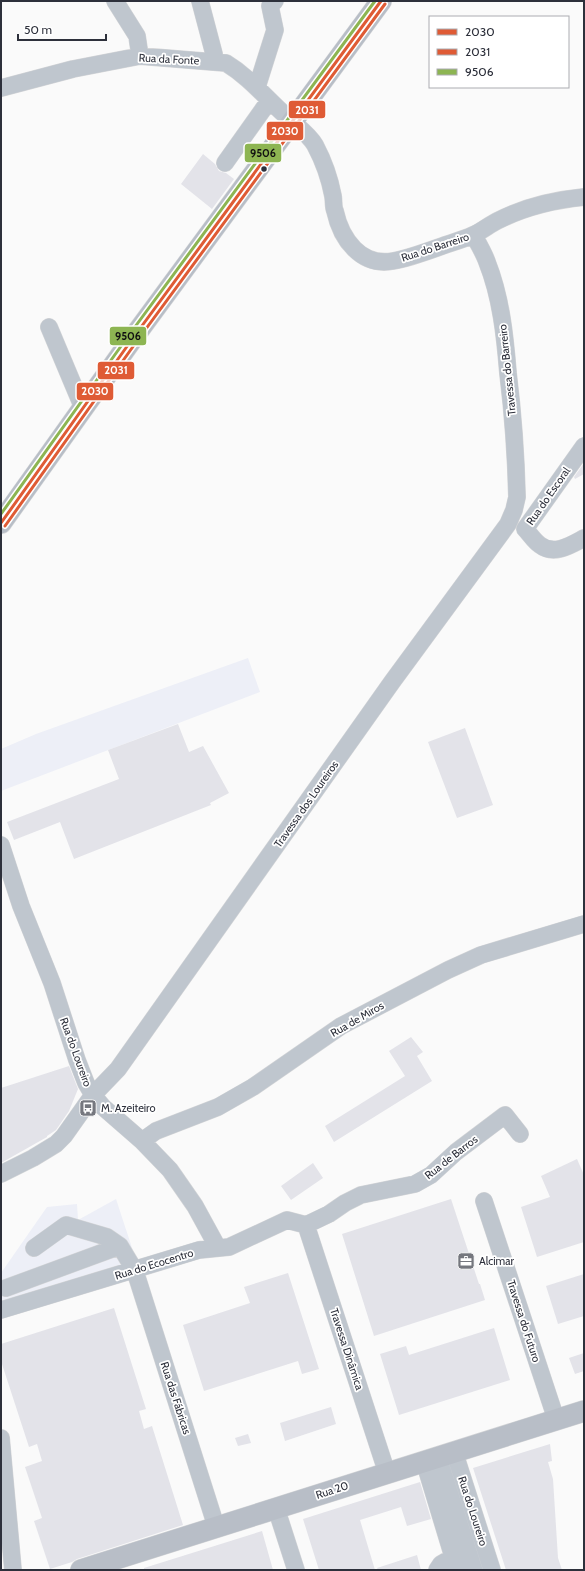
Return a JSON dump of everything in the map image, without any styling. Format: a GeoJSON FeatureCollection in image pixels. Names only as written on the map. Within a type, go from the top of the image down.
{"type":"FeatureCollection","features":[{"type":"Feature","properties":{"kind":"main road"},"geometry":{"type":"LineString","coordinates":[[1,523],[83,408],[381,1]]}},
{"type":"Feature","properties":{"kind":"main road","name":"Rua 20"},"geometry":{"type":"LineString","coordinates":[[81,1570],[107,1566],[216,1526],[584,1411]]}},
{"type":"Feature","properties":{"kind":"street"},"geometry":{"type":"LineString","coordinates":[[115,1],[137,36],[140,56]]}},
{"type":"Feature","properties":{"kind":"street"},"geometry":{"type":"LineString","coordinates":[[200,1],[214,54],[213,61]]}},
{"type":"Feature","properties":{"kind":"street"},"geometry":{"type":"LineString","coordinates":[[257,87],[275,30],[270,6],[275,1]]}},
{"type":"Feature","properties":{"kind":"street","name":"Rua da Fonte"},"geometry":{"type":"LineString","coordinates":[[1,88],[73,68],[140,56],[213,61],[226,63],[238,70],[293,123]]}},
{"type":"Feature","properties":{"kind":"street"},"geometry":{"type":"LineString","coordinates":[[225,163],[269,101]]}},
{"type":"Feature","properties":{"kind":"street","name":"Rua do Barreiro"},"geometry":{"type":"LineString","coordinates":[[293,123],[299,126],[314,144],[333,196],[334,210],[345,237],[353,248],[371,260],[381,262],[392,261],[419,254],[474,235],[497,221],[529,208],[558,200],[584,197]]}},
{"type":"Feature","properties":{"kind":"street","name":"Travessa do Barreiro"},"geometry":{"type":"LineString","coordinates":[[474,235],[487,262],[500,305],[505,343],[517,481],[517,497],[514,510]]}},
{"type":"Feature","properties":{"kind":"street"},"geometry":{"type":"LineString","coordinates":[[49,327],[83,408]]}},
{"type":"Feature","properties":{"kind":"street","name":"Rua do Escoral"},"geometry":{"type":"LineString","coordinates":[[584,446],[525,529],[540,546],[550,550],[564,548],[584,538]]}},
{"type":"Feature","properties":{"kind":"street","name":"Travessa dos Loureiros"},"geometry":{"type":"LineString","coordinates":[[1,1174],[33,1158],[56,1144],[64,1136],[93,1095],[118,1069],[392,682],[493,546],[508,524],[514,510]]}},
{"type":"Feature","properties":{"kind":"street","name":"Rua do Loureiro"},"geometry":{"type":"LineString","coordinates":[[1,845],[21,906],[52,983],[79,1066],[93,1095],[104,1107],[142,1140],[170,1170],[195,1206],[218,1248]]}},
{"type":"Feature","properties":{"kind":"street","name":"Rua de Miros"},"geometry":{"type":"LineString","coordinates":[[142,1140],[156,1131],[218,1107],[253,1087],[340,1026],[448,970],[481,955],[584,924]]}},
{"type":"Feature","properties":{"kind":"street","name":"Rua de Barros"},"geometry":{"type":"LineString","coordinates":[[306,1225],[329,1214],[345,1203],[361,1195],[415,1184],[431,1175],[456,1152],[505,1115],[520,1134]]}},
{"type":"Feature","properties":{"kind":"street","name":"Travessa do Futuro"},"geometry":{"type":"LineString","coordinates":[[484,1201],[556,1419]]}},
{"type":"Feature","properties":{"kind":"street","name":"Rua do Ecocentro"},"geometry":{"type":"LineString","coordinates":[[1,1310],[136,1271],[199,1250],[229,1247],[287,1220],[306,1225]]}},
{"type":"Feature","properties":{"kind":"street"},"geometry":{"type":"LineString","coordinates":[[34,1248],[66,1225],[107,1237],[120,1246]]}},
{"type":"Feature","properties":{"kind":"street","name":"Travessa Dinâmica"},"geometry":{"type":"LineString","coordinates":[[306,1225],[387,1473]]}},
{"type":"Feature","properties":{"kind":"street"},"geometry":{"type":"LineString","coordinates":[[6,1288],[120,1246]]}},
{"type":"Feature","properties":{"kind":"street","name":"Rua das Fábricas"},"geometry":{"type":"LineString","coordinates":[[120,1246],[136,1271],[216,1526]]}},
{"type":"Feature","properties":{"kind":"street"},"geometry":{"type":"LineString","coordinates":[[1,1438],[14,1570]]}},
{"type":"Feature","properties":{"kind":"street"},"geometry":{"type":"LineString","coordinates":[[437,1570],[441,1564],[455,1564],[439,1456]]}},
{"type":"Feature","properties":{"kind":"street","name":"Rua do Loureiro"},"geometry":{"type":"LineString","coordinates":[[439,1456],[474,1570]]}},
{"type":"Feature","properties":{"kind":"street","name":"Rua do Loureiro"},"geometry":{"type":"LineString","coordinates":[[439,1456],[492,1570]]}},
{"type":"Feature","properties":{"kind":"street"},"geometry":{"type":"LineString","coordinates":[[276,1508],[296,1570]]}},
{"type":"Feature","properties":{"kind":"shaded area"},"geometry":{"type":"Polygon","coordinates":[[[248,658],[260,692],[1,791],[1,749],[36,734],[248,658]]]}},
{"type":"Feature","properties":{"kind":"shaded area"},"geometry":{"type":"Polygon","coordinates":[[[116,1199],[136,1260],[1,1303],[1,1273],[47,1207],[77,1204],[78,1220],[116,1199]]]}},
{"type":"Feature","properties":{"kind":"building"},"geometry":{"type":"Polygon","coordinates":[[[203,154],[215,164],[219,171],[226,173],[234,179],[212,209],[181,184],[203,154]]]}},
{"type":"Feature","properties":{"kind":"building"},"geometry":{"type":"Polygon","coordinates":[[[584,463],[584,474],[575,479],[574,477],[584,463]]]}},
{"type":"Feature","properties":{"kind":"building"},"geometry":{"type":"Polygon","coordinates":[[[178,724],[189,752],[203,746],[229,793],[210,803],[211,805],[74,859],[60,822],[14,840],[7,822],[119,779],[108,750],[178,724]]]}},
{"type":"Feature","properties":{"kind":"building"},"geometry":{"type":"Polygon","coordinates":[[[465,728],[493,805],[457,818],[428,742],[465,728]]]}},
{"type":"Feature","properties":{"kind":"building"},"geometry":{"type":"Polygon","coordinates":[[[411,1037],[423,1052],[417,1056],[432,1081],[334,1142],[325,1126],[405,1076],[389,1051],[411,1037]]]}},
{"type":"Feature","properties":{"kind":"building"},"geometry":{"type":"Polygon","coordinates":[[[69,1066],[78,1089],[69,1111],[56,1130],[47,1137],[1,1163],[1,1088],[69,1066]]]}},
{"type":"Feature","properties":{"kind":"building"},"geometry":{"type":"Polygon","coordinates":[[[577,1159],[584,1175],[584,1242],[537,1257],[521,1207],[550,1197],[541,1176],[577,1159]]]}},
{"type":"Feature","properties":{"kind":"building"},"geometry":{"type":"Polygon","coordinates":[[[313,1163],[323,1178],[291,1200],[281,1186],[313,1163]]]}},
{"type":"Feature","properties":{"kind":"building"},"geometry":{"type":"Polygon","coordinates":[[[451,1199],[485,1300],[374,1336],[342,1234],[451,1199]]]}},
{"type":"Feature","properties":{"kind":"building"},"geometry":{"type":"Polygon","coordinates":[[[288,1273],[319,1369],[302,1374],[298,1361],[204,1391],[183,1325],[250,1303],[244,1287],[288,1273]]]}},
{"type":"Feature","properties":{"kind":"building"},"geometry":{"type":"Polygon","coordinates":[[[584,1274],[584,1316],[558,1324],[546,1286],[584,1274]]]}},
{"type":"Feature","properties":{"kind":"building"},"geometry":{"type":"Polygon","coordinates":[[[114,1308],[146,1409],[139,1411],[144,1429],[152,1426],[183,1525],[50,1569],[34,1521],[42,1518],[25,1467],[42,1461],[37,1444],[29,1447],[1,1361],[1,1344],[114,1308]]]}},
{"type":"Feature","properties":{"kind":"building"},"geometry":{"type":"Polygon","coordinates":[[[494,1328],[510,1380],[399,1415],[380,1354],[406,1346],[409,1355],[494,1328]]]}},
{"type":"Feature","properties":{"kind":"building"},"geometry":{"type":"Polygon","coordinates":[[[584,1353],[584,1371],[575,1374],[569,1358],[584,1353]]]}},
{"type":"Feature","properties":{"kind":"building"},"geometry":{"type":"Polygon","coordinates":[[[331,1407],[336,1424],[285,1441],[280,1423],[331,1407]]]}},
{"type":"Feature","properties":{"kind":"building"},"geometry":{"type":"Polygon","coordinates":[[[248,1434],[251,1443],[238,1446],[235,1438],[248,1434]]]}},
{"type":"Feature","properties":{"kind":"building"},"geometry":{"type":"Polygon","coordinates":[[[550,1444],[552,1461],[548,1462],[553,1479],[558,1558],[562,1570],[506,1570],[473,1468],[550,1444]]]}},
{"type":"Feature","properties":{"kind":"building"},"geometry":{"type":"Polygon","coordinates":[[[420,1482],[431,1519],[407,1526],[401,1507],[360,1520],[375,1570],[319,1570],[303,1519],[420,1482]]]}},
{"type":"Feature","properties":{"kind":"building"},"geometry":{"type":"Polygon","coordinates":[[[262,1531],[273,1570],[144,1570],[144,1568],[262,1531]]]}},
{"type":"Feature","properties":{"kind":"building"},"geometry":{"type":"Polygon","coordinates":[[[417,1555],[421,1570],[378,1570],[377,1568],[417,1555]]]}},
{"type":"Feature","properties":{"kind":"transit line","name":"9506"},"geometry":{"type":"LineString","coordinates":[[1,514],[129,335],[375,1]]}},
{"type":"Feature","properties":{"kind":"transit line","name":"2030"},"geometry":{"type":"LineString","coordinates":[[1,523],[133,338],[381,1]]}},
{"type":"Feature","properties":{"kind":"transit line","name":"2031"},"geometry":{"type":"LineString","coordinates":[[5,526],[137,341],[385,4]]}},
{"type":"Feature","properties":{"kind":"place","name":"M. Azeiteiro"},"geometry":{"type":"Point","coordinates":[88,1108]}},
{"type":"Feature","properties":{"kind":"place","name":"Alcimar"},"geometry":{"type":"Point","coordinates":[466,1261]}}]}
